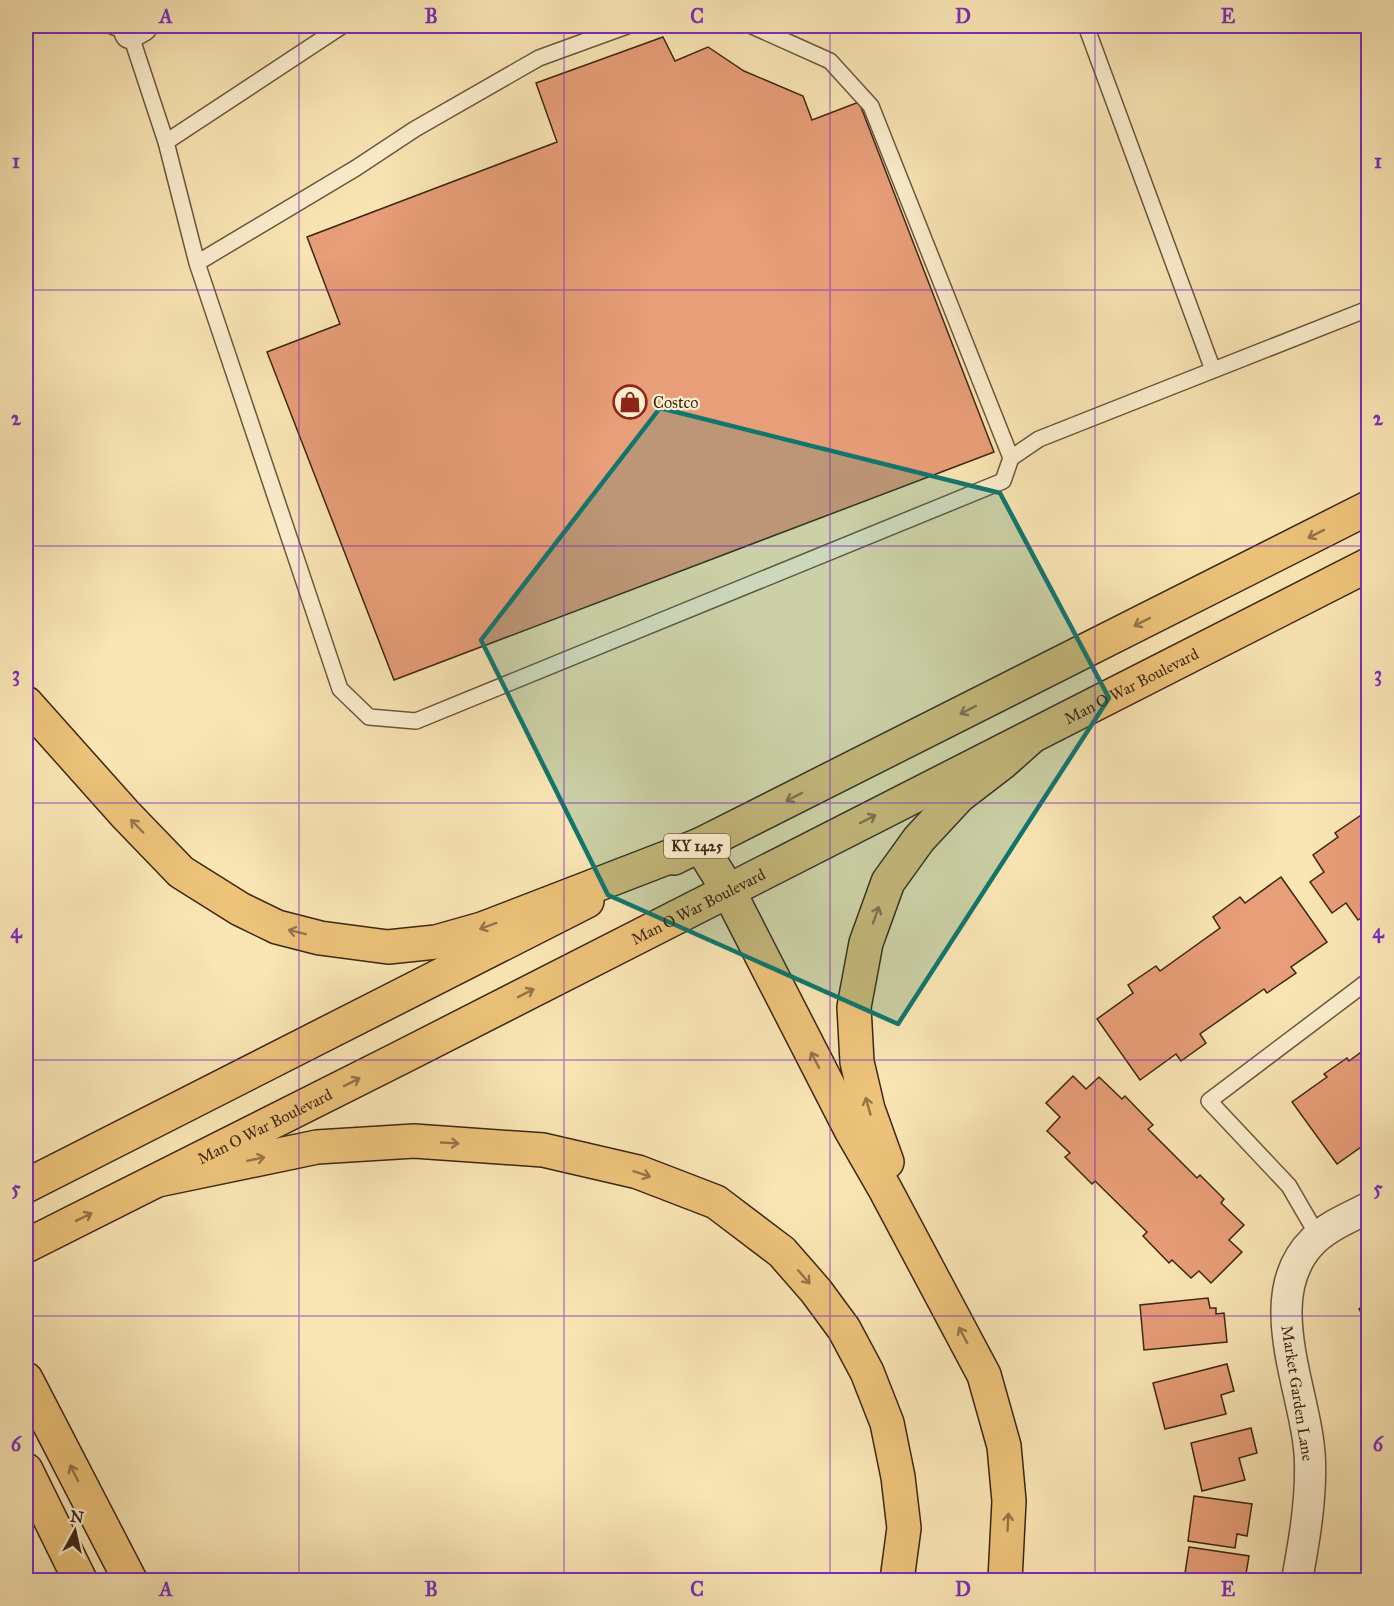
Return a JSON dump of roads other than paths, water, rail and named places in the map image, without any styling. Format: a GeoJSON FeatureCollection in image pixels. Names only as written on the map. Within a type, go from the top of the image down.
{"type":"FeatureCollection","features":[{"type":"Feature","properties":{"kind":"main road","name":"KY 1425"},"geometry":{"type":"LineString","coordinates":[[26,1186],[1368,508]]}},
{"type":"Feature","properties":{"kind":"main road","name":"Man O War Boulevard"},"geometry":{"type":"LineString","coordinates":[[29,1244],[1368,565]]}},
{"type":"Feature","properties":{"kind":"main road"},"geometry":{"type":"LineString","coordinates":[[26,703],[181,872],[240,909],[277,927],[320,938],[388,947],[436,942],[482,929],[700,845],[728,890],[851,1130],[984,1375],[1004,1446],[1009,1501],[1005,1581]]}},
{"type":"Feature","properties":{"kind":"main road"},"geometry":{"type":"LineString","coordinates":[[923,1260],[868,1109],[857,1062],[854,1007],[866,943],[888,882],[919,839],[959,796],[1030,738]]}},
{"type":"Feature","properties":{"kind":"main road"},"geometry":{"type":"LineString","coordinates":[[158,1180],[317,1147],[414,1141],[543,1150],[638,1172],[716,1202],[782,1252],[816,1291],[844,1329],[867,1372],[887,1423],[898,1478],[904,1528],[897,1581]]}},
{"type":"Feature","properties":{"kind":"main road"},"geometry":{"type":"LineString","coordinates":[[26,1379],[130,1581]]}},
{"type":"Feature","properties":{"kind":"main road"},"geometry":{"type":"LineString","coordinates":[[26,1470],[80,1581]]}},
{"type":"Feature","properties":{"kind":"street","name":"Market Garden Lane"},"geometry":{"type":"LineString","coordinates":[[1297,1581],[1306,1527],[1310,1462],[1304,1409],[1288,1351],[1287,1298],[1298,1261],[1311,1242],[1368,1208]]}},
{"type":"Feature","properties":{"kind":"lane"},"geometry":{"type":"LineString","coordinates":[[166,142],[342,26]]}},
{"type":"Feature","properties":{"kind":"lane"},"geometry":{"type":"LineString","coordinates":[[197,263],[356,168],[416,129],[539,58],[627,26]]}},
{"type":"Feature","properties":{"kind":"lane"},"geometry":{"type":"LineString","coordinates":[[752,26],[830,62],[871,106],[1011,458]]}},
{"type":"Feature","properties":{"kind":"lane"},"geometry":{"type":"LineString","coordinates":[[1086,26],[1213,370]]}},
{"type":"Feature","properties":{"kind":"lane"},"geometry":{"type":"LineString","coordinates":[[128,28],[166,142],[197,263],[340,689],[369,717],[416,721],[1003,481],[1011,458],[1039,439],[1368,309]]}},
{"type":"Feature","properties":{"kind":"lane"},"geometry":{"type":"LineString","coordinates":[[1318,1236],[1290,1186],[1209,1101],[1368,981]]}},
{"type":"Feature","properties":{"kind":"place","name":"Costco"},"geometry":{"type":"Point","coordinates":[630,402]}}]}
